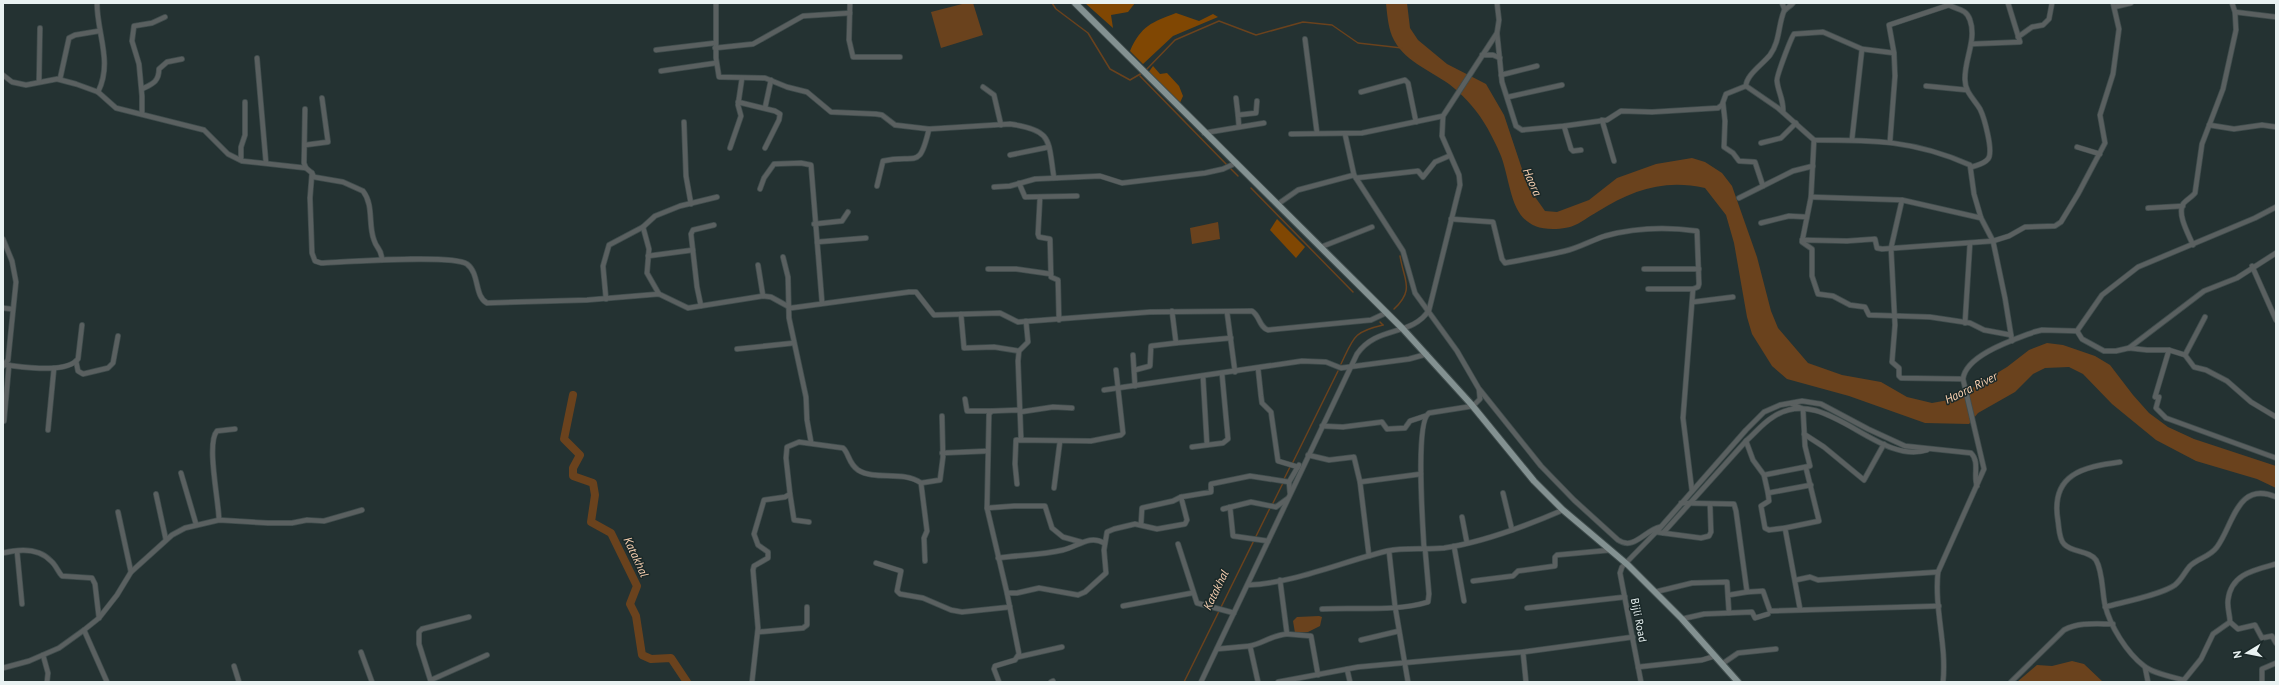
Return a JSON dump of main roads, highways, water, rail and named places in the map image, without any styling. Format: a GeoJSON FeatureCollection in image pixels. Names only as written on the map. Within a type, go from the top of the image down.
{"type":"FeatureCollection","features":[{"type":"Feature","properties":{"kind":"main road"},"geometry":{"type":"LineString","coordinates":[[1075,3],[1204,133],[1322,247],[1403,329],[1473,406],[1534,481],[1563,510],[1625,562],[1682,619],[1738,682]]}},
{"type":"Feature","properties":{"kind":"waterway"},"geometry":{"type":"LineString","coordinates":[[1052,3],[1056,9],[1088,33],[1110,69],[1130,80],[1142,73]]}},
{"type":"Feature","properties":{"kind":"waterway"},"geometry":{"type":"LineString","coordinates":[[1145,71],[1175,40],[1219,21],[1256,35],[1303,22],[1332,25],[1358,43],[1402,48]]}},
{"type":"Feature","properties":{"kind":"waterway"},"geometry":{"type":"LineString","coordinates":[[1140,76],[1227,165]]}},
{"type":"Feature","properties":{"kind":"waterway"},"geometry":{"type":"LineString","coordinates":[[1230,168],[1238,176]]}},
{"type":"Feature","properties":{"kind":"waterway"},"geometry":{"type":"LineString","coordinates":[[1251,188],[1353,292]]}},
{"type":"Feature","properties":{"kind":"waterway","name":"Katakhal"},"geometry":{"type":"LineString","coordinates":[[1394,309],[1404,296],[1406,290],[1400,256]]}},
{"type":"Feature","properties":{"kind":"waterway","name":"Katakhal"},"geometry":{"type":"LineString","coordinates":[[1380,322],[1383,325]]}},
{"type":"Feature","properties":{"kind":"waterway","name":"Katakhal"},"geometry":{"type":"LineString","coordinates":[[1341,364],[1352,342],[1360,333],[1383,325]]}},
{"type":"Feature","properties":{"kind":"waterway","name":"Katakhal"},"geometry":{"type":"LineString","coordinates":[[1292,464],[1338,371]]}},
{"type":"Feature","properties":{"kind":"waterway","name":"Katakhal"},"geometry":{"type":"LineString","coordinates":[[573,395],[564,439],[580,455],[573,468],[573,476],[593,483],[595,495],[591,522],[611,533],[637,586],[630,604],[636,616],[642,655],[651,659],[671,658],[687,682]]}},
{"type":"Feature","properties":{"kind":"waterway","name":"Katakhal"},"geometry":{"type":"LineString","coordinates":[[1284,479],[1290,467]]}},
{"type":"Feature","properties":{"kind":"waterway","name":"Katakhal"},"geometry":{"type":"LineString","coordinates":[[1272,505],[1283,483]]}},
{"type":"Feature","properties":{"kind":"waterway","name":"Katakhal"},"geometry":{"type":"LineString","coordinates":[[1184,682],[1270,508]]}},
{"type":"Feature","properties":{"kind":"water label","name":"Haora"},"geometry":{"type":"Point","coordinates":[1532,182]}},
{"type":"Feature","properties":{"kind":"water label","name":"Haora River"},"geometry":{"type":"Point","coordinates":[1971,388]}}]}
